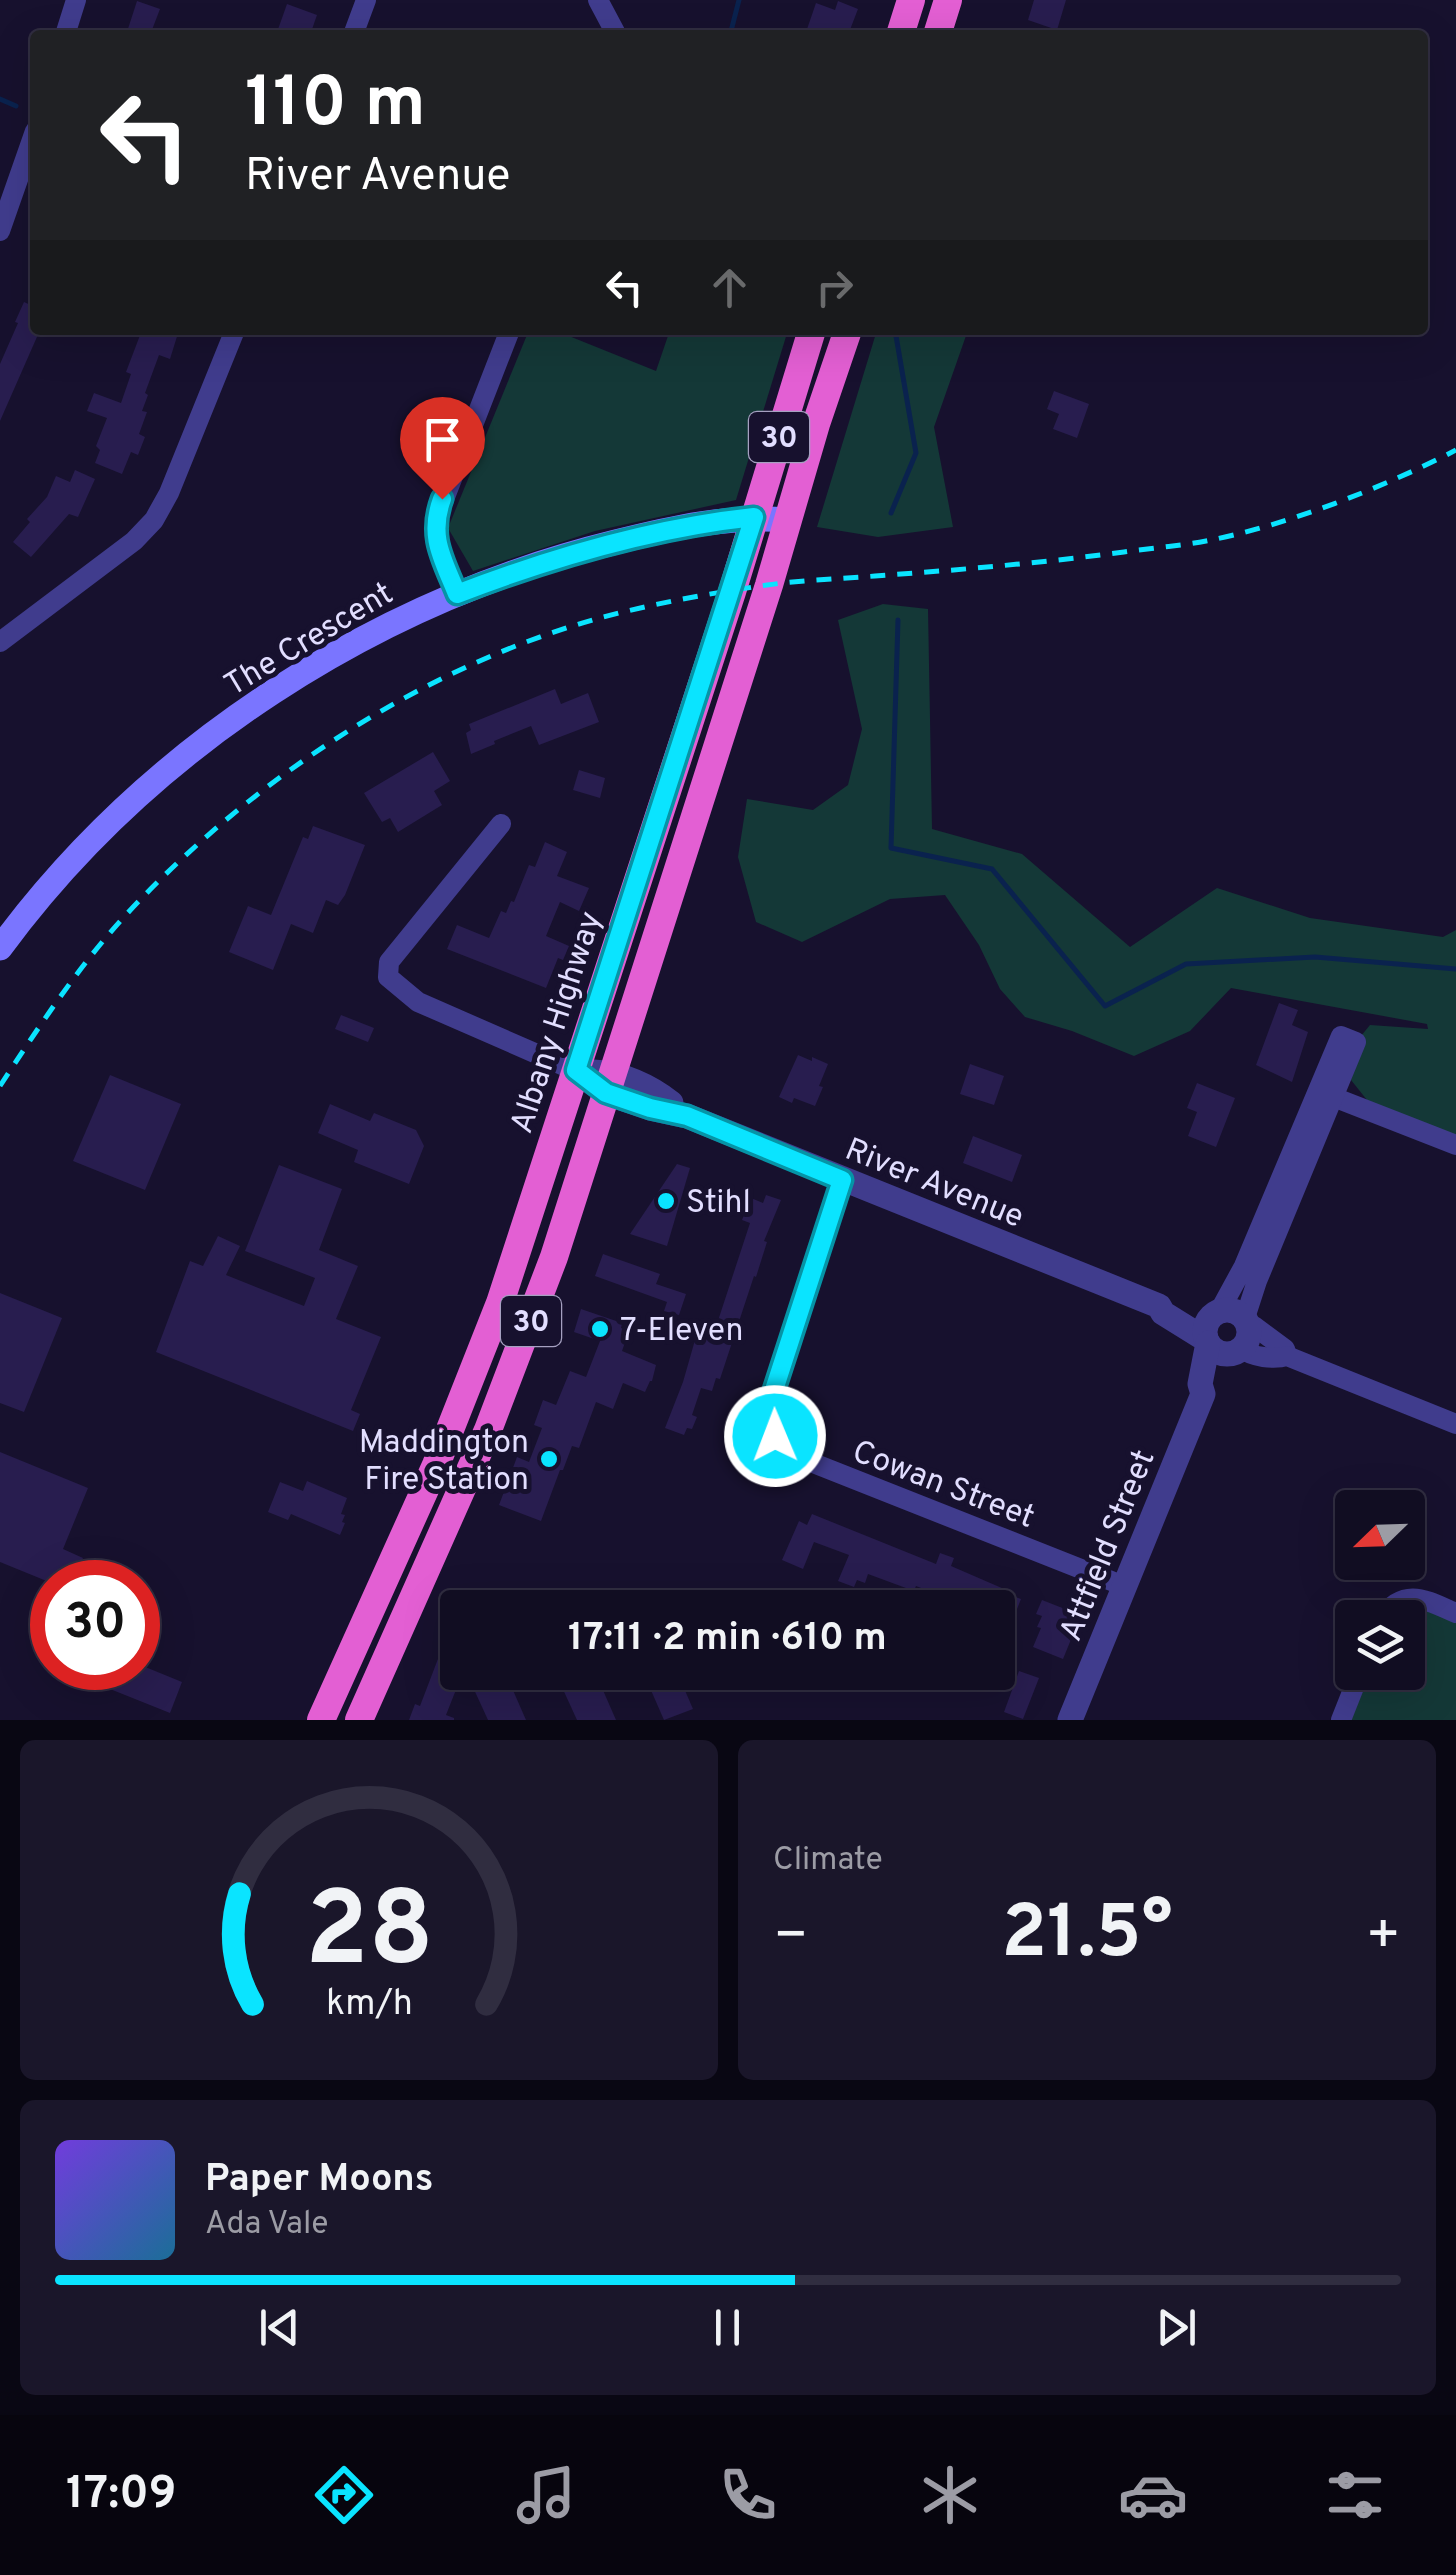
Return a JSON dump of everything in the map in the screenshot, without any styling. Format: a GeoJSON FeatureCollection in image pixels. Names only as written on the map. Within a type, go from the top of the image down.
{"type":"FeatureCollection","features":[{"type":"Feature","properties":{"kind":"highway"},"geometry":{"type":"LineString","coordinates":[[901,30],[910,0]]}},
{"type":"Feature","properties":{"kind":"highway"},"geometry":{"type":"LineString","coordinates":[[939,30],[948,0]]}},
{"type":"Feature","properties":{"kind":"highway","name":"Albany Highway"},"geometry":{"type":"LineString","coordinates":[[321,1720],[441,1450],[500,1304],[810,335]]}},
{"type":"Feature","properties":{"kind":"highway","name":"30"},"geometry":{"type":"LineString","coordinates":[[359,1720],[474,1462],[541,1294],[770,585],[846,335]]}},
{"type":"Feature","properties":{"kind":"highway"},"geometry":{"type":"LineString","coordinates":[[702,680],[735,688]]}},
{"type":"Feature","properties":{"kind":"highway"},"geometry":{"type":"LineString","coordinates":[[441,1450],[474,1462]]}},
{"type":"Feature","properties":{"kind":"main road","name":"The Crescent"},"geometry":{"type":"LineString","coordinates":[[0,948],[98,836],[152,786],[215,733],[341,650],[457,594],[590,548],[699,524],[754,517],[788,520]]}},
{"type":"Feature","properties":{"kind":"street"},"geometry":{"type":"LineString","coordinates":[[67,30],[76,0]]}},
{"type":"Feature","properties":{"kind":"street"},"geometry":{"type":"LineString","coordinates":[[354,30],[366,0]]}},
{"type":"Feature","properties":{"kind":"street"},"geometry":{"type":"LineString","coordinates":[[598,0],[614,30]]}},
{"type":"Feature","properties":{"kind":"street"},"geometry":{"type":"LineString","coordinates":[[0,231],[30,145]]}},
{"type":"Feature","properties":{"kind":"street"},"geometry":{"type":"LineString","coordinates":[[0,642],[134,541],[154,520],[169,493],[233,335]]}},
{"type":"Feature","properties":{"kind":"street"},"geometry":{"type":"LineString","coordinates":[[457,594],[438,546],[436,520],[508,335]]}},
{"type":"Feature","properties":{"kind":"street"},"geometry":{"type":"LineString","coordinates":[[502,824],[389,962],[388,978],[418,1002],[576,1070]]}},
{"type":"Feature","properties":{"kind":"street","name":"Attfield Street"},"geometry":{"type":"LineString","coordinates":[[1070,1720],[1203,1394],[1200,1384],[1227,1331],[1244,1266],[1349,1039]]}},
{"type":"Feature","properties":{"kind":"street","name":"River Avenue"},"geometry":{"type":"LineString","coordinates":[[576,1070],[610,1083],[650,1108],[687,1116],[1159,1306],[1210,1310],[1227,1331],[1254,1326],[1284,1349],[1287,1356],[1456,1424]]}},
{"type":"Feature","properties":{"kind":"street"},"geometry":{"type":"LineString","coordinates":[[1326,1094],[1456,1145]]}},
{"type":"Feature","properties":{"kind":"street","name":"Cowan Street"},"geometry":{"type":"LineString","coordinates":[[842,1180],[774,1390],[770,1420],[782,1447],[798,1458],[1124,1586]]}},
{"type":"Feature","properties":{"kind":"street"},"geometry":{"type":"LineString","coordinates":[[1406,1600],[1422,1598],[1456,1613]]}},
{"type":"Feature","properties":{"kind":"street"},"geometry":{"type":"LineString","coordinates":[[1341,1720],[1353,1690]]}},
{"type":"Feature","properties":{"kind":"green space"},"geometry":{"type":"Polygon","coordinates":[[[527,335],[566,335],[656,371],[668,335],[786,335],[736,500],[595,531],[473,571],[448,528],[527,335]]]}},
{"type":"Feature","properties":{"kind":"green space"},"geometry":{"type":"Polygon","coordinates":[[[875,335],[966,335],[934,427],[953,527],[878,537],[817,527],[875,335]]]}},
{"type":"Feature","properties":{"kind":"green space"},"geometry":{"type":"Polygon","coordinates":[[[883,604],[928,609],[932,829],[1022,854],[1130,947],[1217,888],[1310,918],[1443,937],[1456,930],[1456,1137],[1367,1100],[1351,1080],[1356,1042],[1370,1025],[1428,1029],[1427,1024],[1231,988],[1190,1031],[1134,1056],[1025,1017],[1000,989],[979,945],[945,895],[890,899],[802,942],[756,922],[738,857],[747,799],[813,810],[848,785],[862,729],[838,620],[883,604]]]}},
{"type":"Feature","properties":{"kind":"green space"},"geometry":{"type":"Polygon","coordinates":[[[1425,1610],[1456,1621],[1456,1720],[1351,1720],[1363,1690],[1425,1690],[1425,1610]]]}},
{"type":"Feature","properties":{"kind":"building"},"geometry":{"type":"Polygon","coordinates":[[[1034,0],[1066,0],[1057,30],[1028,20],[1034,0]]]}},
{"type":"Feature","properties":{"kind":"building"},"geometry":{"type":"Polygon","coordinates":[[[137,1],[160,9],[152,30],[128,30],[137,1]]]}},
{"type":"Feature","properties":{"kind":"building"},"geometry":{"type":"Polygon","coordinates":[[[838,1],[858,9],[850,30],[807,30],[816,3],[835,10],[838,1]]]}},
{"type":"Feature","properties":{"kind":"building"},"geometry":{"type":"Polygon","coordinates":[[[287,4],[317,15],[312,30],[278,30],[287,4]]]}},
{"type":"Feature","properties":{"kind":"building"},"geometry":{"type":"Polygon","coordinates":[[[24,302],[30,305],[30,335],[38,335],[0,421],[0,364],[18,323],[15,322],[24,302]]]}},
{"type":"Feature","properties":{"kind":"building"},"geometry":{"type":"Polygon","coordinates":[[[140,335],[177,335],[170,359],[159,355],[145,393],[148,395],[142,411],[147,412],[139,434],[145,437],[138,455],[131,452],[122,474],[95,463],[100,450],[96,446],[107,418],[87,411],[94,393],[121,403],[131,374],[126,372],[140,335]]]}},
{"type":"Feature","properties":{"kind":"building"},"geometry":{"type":"Polygon","coordinates":[[[1054,391],[1089,404],[1077,438],[1053,429],[1059,414],[1047,409],[1054,391]]]}},
{"type":"Feature","properties":{"kind":"building"},"geometry":{"type":"Polygon","coordinates":[[[75,470],[95,479],[78,517],[69,514],[31,557],[13,542],[47,497],[56,476],[70,482],[75,470]]]}},
{"type":"Feature","properties":{"kind":"building"},"geometry":{"type":"Polygon","coordinates":[[[555,689],[561,704],[588,693],[599,722],[539,745],[531,726],[471,754],[466,733],[471,730],[469,724],[555,689]]]}},
{"type":"Feature","properties":{"kind":"building"},"geometry":{"type":"Polygon","coordinates":[[[433,752],[450,781],[434,791],[442,805],[398,832],[390,818],[382,822],[364,793],[433,752]]]}},
{"type":"Feature","properties":{"kind":"building"},"geometry":{"type":"Polygon","coordinates":[[[579,770],[605,778],[600,798],[573,790],[579,770]]]}},
{"type":"Feature","properties":{"kind":"building"},"geometry":{"type":"Polygon","coordinates":[[[313,826],[365,845],[345,895],[338,905],[326,900],[313,933],[291,924],[273,970],[229,952],[248,906],[271,915],[303,837],[308,839],[313,826]]]}},
{"type":"Feature","properties":{"kind":"building"},"geometry":{"type":"Polygon","coordinates":[[[545,842],[567,852],[557,876],[589,888],[579,911],[560,902],[546,936],[569,946],[563,960],[558,958],[546,988],[447,949],[457,925],[489,938],[501,911],[506,913],[511,901],[514,902],[529,865],[535,867],[545,842]]]}},
{"type":"Feature","properties":{"kind":"building"},"geometry":{"type":"Polygon","coordinates":[[[1279,1003],[1298,1010],[1292,1025],[1308,1032],[1292,1082],[1256,1065],[1279,1003]]]}},
{"type":"Feature","properties":{"kind":"building"},"geometry":{"type":"Polygon","coordinates":[[[341,1015],[374,1028],[368,1042],[335,1029],[341,1015]]]}},
{"type":"Feature","properties":{"kind":"building"},"geometry":{"type":"Polygon","coordinates":[[[798,1055],[828,1064],[815,1106],[779,1097],[798,1055]]]}},
{"type":"Feature","properties":{"kind":"building"},"geometry":{"type":"Polygon","coordinates":[[[970,1064],[1004,1076],[994,1105],[960,1094],[970,1064]]]}},
{"type":"Feature","properties":{"kind":"building"},"geometry":{"type":"Polygon","coordinates":[[[110,1075],[181,1104],[145,1190],[73,1161],[110,1075]]]}},
{"type":"Feature","properties":{"kind":"building"},"geometry":{"type":"Polygon","coordinates":[[[1197,1083],[1235,1098],[1216,1147],[1188,1136],[1197,1112],[1187,1108],[1197,1083]]]}},
{"type":"Feature","properties":{"kind":"building"},"geometry":{"type":"Polygon","coordinates":[[[330,1104],[370,1121],[374,1113],[416,1130],[424,1146],[409,1184],[354,1162],[358,1150],[318,1133],[330,1104]]]}},
{"type":"Feature","properties":{"kind":"building"},"geometry":{"type":"Polygon","coordinates":[[[973,1136],[1022,1155],[1012,1182],[963,1163],[973,1136]]]}},
{"type":"Feature","properties":{"kind":"building","name":"Stihl"},"geometry":{"type":"Polygon","coordinates":[[[677,1164],[690,1168],[667,1246],[630,1234],[677,1164]]]}},
{"type":"Feature","properties":{"kind":"building"},"geometry":{"type":"Polygon","coordinates":[[[279,1165],[342,1189],[319,1250],[358,1266],[336,1319],[381,1337],[351,1410],[360,1414],[353,1431],[156,1352],[190,1261],[203,1266],[218,1236],[240,1246],[226,1275],[304,1306],[315,1278],[245,1251],[279,1165]]]}},
{"type":"Feature","properties":{"kind":"building"},"geometry":{"type":"Polygon","coordinates":[[[766,1195],[781,1200],[720,1379],[716,1378],[712,1391],[701,1388],[692,1415],[697,1417],[692,1429],[687,1428],[684,1435],[665,1428],[695,1340],[701,1343],[703,1336],[712,1339],[750,1223],[742,1220],[751,1198],[763,1203],[766,1195]]]}},
{"type":"Feature","properties":{"kind":"building","name":"7-Eleven"},"geometry":{"type":"Polygon","coordinates":[[[603,1254],[660,1274],[656,1284],[686,1294],[679,1315],[664,1311],[667,1302],[595,1276],[603,1254]]]}},
{"type":"Feature","properties":{"kind":"building"},"geometry":{"type":"Polygon","coordinates":[[[0,1293],[62,1318],[24,1412],[0,1403],[0,1293]]]}},
{"type":"Feature","properties":{"kind":"building"},"geometry":{"type":"Polygon","coordinates":[[[581,1309],[622,1323],[621,1328],[629,1331],[622,1351],[656,1365],[645,1392],[623,1383],[613,1409],[596,1402],[579,1448],[572,1446],[560,1470],[541,1521],[499,1505],[517,1457],[529,1462],[542,1428],[534,1425],[543,1400],[556,1405],[570,1371],[586,1377],[600,1341],[574,1332],[581,1309]]]}},
{"type":"Feature","properties":{"kind":"building"},"geometry":{"type":"Polygon","coordinates":[[[0,1452],[88,1488],[63,1549],[82,1560],[30,1560],[30,1574],[0,1562],[0,1452]]]}},
{"type":"Feature","properties":{"kind":"building"},"geometry":{"type":"Polygon","coordinates":[[[307,1481],[347,1498],[340,1535],[291,1514],[288,1520],[268,1512],[280,1482],[303,1491],[307,1481]]]}},
{"type":"Feature","properties":{"kind":"building"},"geometry":{"type":"Polygon","coordinates":[[[812,1514],[936,1564],[940,1553],[954,1558],[951,1566],[1006,1590],[926,1590],[916,1586],[911,1590],[868,1574],[865,1583],[857,1580],[854,1587],[838,1581],[849,1555],[814,1542],[803,1569],[782,1560],[799,1521],[807,1525],[812,1514]]]}},
{"type":"Feature","properties":{"kind":"building"},"geometry":{"type":"Polygon","coordinates":[[[1042,1600],[1065,1609],[1066,1606],[1081,1615],[1063,1659],[1033,1647],[1041,1628],[1037,1627],[1042,1616],[1036,1614],[1042,1600]]]}},
{"type":"Feature","properties":{"kind":"building"},"geometry":{"type":"Polygon","coordinates":[[[440,1654],[440,1690],[456,1690],[446,1715],[454,1720],[409,1720],[415,1704],[420,1706],[440,1654]]]}},
{"type":"Feature","properties":{"kind":"building"},"geometry":{"type":"Polygon","coordinates":[[[1019,1671],[1039,1678],[1023,1719],[1004,1712],[1019,1671]]]}},
{"type":"Feature","properties":{"kind":"building"},"geometry":{"type":"Polygon","coordinates":[[[160,1673],[182,1682],[170,1713],[112,1690],[160,1690],[160,1673]]]}},
{"type":"Feature","properties":{"kind":"building"},"geometry":{"type":"Polygon","coordinates":[[[474,1690],[513,1690],[526,1720],[488,1720],[474,1690]]]}},
{"type":"Feature","properties":{"kind":"building"},"geometry":{"type":"Polygon","coordinates":[[[563,1690],[603,1690],[616,1720],[577,1720],[563,1690]]]}},
{"type":"Feature","properties":{"kind":"building"},"geometry":{"type":"Polygon","coordinates":[[[651,1690],[685,1690],[693,1709],[664,1720],[651,1690]]]}},
{"type":"Feature","properties":{"kind":"waterway"},"geometry":{"type":"LineString","coordinates":[[731,30],[739,0]]}},
{"type":"Feature","properties":{"kind":"waterway"},"geometry":{"type":"LineString","coordinates":[[0,99],[16,106]]}},
{"type":"Feature","properties":{"kind":"waterway"},"geometry":{"type":"LineString","coordinates":[[891,513],[916,453],[896,335]]}},
{"type":"Feature","properties":{"kind":"waterway"},"geometry":{"type":"LineString","coordinates":[[898,620],[891,848],[992,869],[1105,1006],[1186,964],[1315,957],[1456,969]]}},
{"type":"Feature","properties":{"kind":"railway"},"geometry":{"type":"LineString","coordinates":[[0,1086],[89,958],[172,868],[224,821],[339,737],[464,668],[596,619],[724,592],[794,582],[1062,560],[1237,534],[1334,504],[1456,450]]}},
{"type":"Feature","properties":{"kind":"place","name":"Stihl"},"geometry":{"type":"Point","coordinates":[666,1201]}},
{"type":"Feature","properties":{"kind":"place","name":"7-Eleven"},"geometry":{"type":"Point","coordinates":[600,1329]}},
{"type":"Feature","properties":{"kind":"place","name":"Maddington Fire Station"},"geometry":{"type":"Point","coordinates":[549,1459]}},
{"type":"Feature","properties":{"kind":"route"},"geometry":{"type":"LineString","coordinates":[[442,499],[435,535],[457,594],[590,548],[716,521],[754,517],[576,1070],[606,1093],[687,1116],[842,1180],[770,1405],[775,1436]]}}]}
